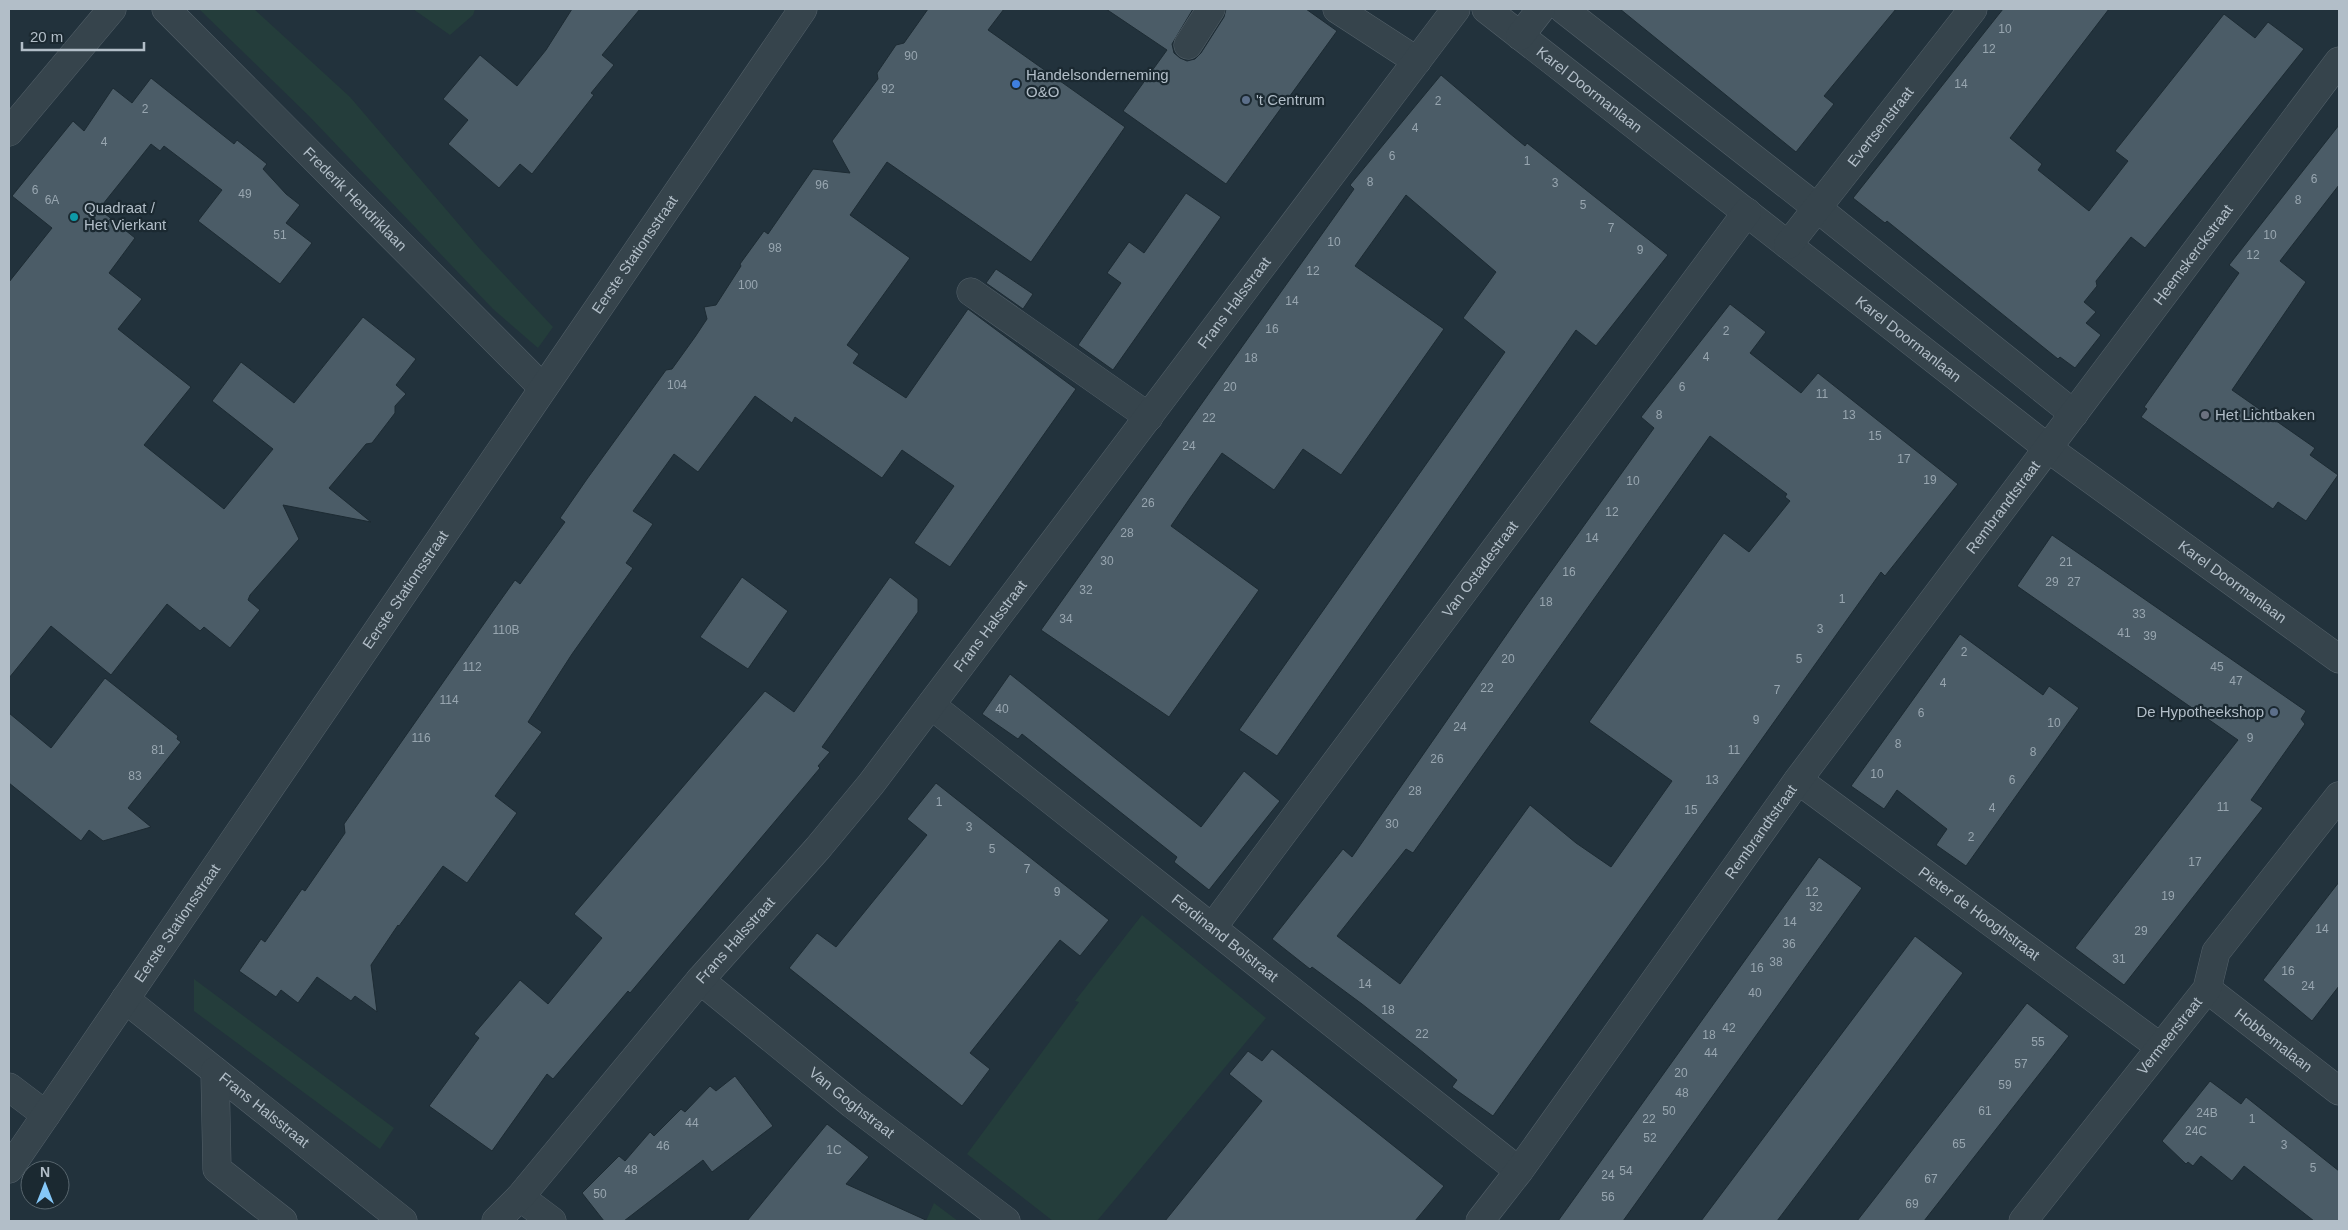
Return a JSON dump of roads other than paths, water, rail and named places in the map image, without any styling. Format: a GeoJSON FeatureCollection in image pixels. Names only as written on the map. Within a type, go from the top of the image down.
{"type":"FeatureCollection","features":[{"type":"Feature","properties":{"kind":"street"},"geometry":{"type":"LineString","coordinates":[[9,132],[112,9]]}},
{"type":"Feature","properties":{"kind":"street","name":"Frederik Hendriklaan"},"geometry":{"type":"LineString","coordinates":[[166,9],[544,388]]}},
{"type":"Feature","properties":{"kind":"street","name":"Eerste Stationsstraat"},"geometry":{"type":"LineString","coordinates":[[9,1169],[803,9]]}},
{"type":"Feature","properties":{"kind":"street"},"geometry":{"type":"LineString","coordinates":[[1188,45],[1211,9]]}},
{"type":"Feature","properties":{"kind":"street"},"geometry":{"type":"LineString","coordinates":[[1337,9],[1417,60]]}},
{"type":"Feature","properties":{"kind":"street","name":"Frans Halsstraat"},"geometry":{"type":"LineString","coordinates":[[496,1221],[520,1196],[700,980],[824,841],[871,784],[1456,9]]}},
{"type":"Feature","properties":{"kind":"street","name":"Karel Doormanlaan"},"geometry":{"type":"LineString","coordinates":[[1486,9],[2049,449],[2339,659]]}},
{"type":"Feature","properties":{"kind":"street"},"geometry":{"type":"LineString","coordinates":[[1520,36],[1541,9]]}},
{"type":"Feature","properties":{"kind":"street"},"geometry":{"type":"LineString","coordinates":[[1563,9],[1817,208],[2074,414]]}},
{"type":"Feature","properties":{"kind":"street","name":"Evertsenstraat"},"geometry":{"type":"LineString","coordinates":[[1788,245],[1973,9]]}},
{"type":"Feature","properties":{"kind":"street","name":"Heemskerckstraat"},"geometry":{"type":"LineString","coordinates":[[2049,449],[2339,61]]}},
{"type":"Feature","properties":{"kind":"street","name":"Van Ostadestraat"},"geometry":{"type":"LineString","coordinates":[[1212,928],[1747,212]]}},
{"type":"Feature","properties":{"kind":"street"},"geometry":{"type":"LineString","coordinates":[[971,292],[1149,417]]}},
{"type":"Feature","properties":{"kind":"street","name":"Rembrandtstraat"},"geometry":{"type":"LineString","coordinates":[[1480,1221],[1519,1171],[1798,780],[2049,449]]}},
{"type":"Feature","properties":{"kind":"street","name":"Ferdinand Bolstraat"},"geometry":{"type":"LineString","coordinates":[[931,705],[1519,1171]]}},
{"type":"Feature","properties":{"kind":"street","name":"Pieter de Hooghstraat"},"geometry":{"type":"LineString","coordinates":[[1798,780],[2160,1047]]}},
{"type":"Feature","properties":{"kind":"street","name":"Vermeerstraat"},"geometry":{"type":"LineString","coordinates":[[2023,1221],[2207,989],[2216,952],[2339,796]]}},
{"type":"Feature","properties":{"kind":"street","name":"Van Goghstraat"},"geometry":{"type":"LineString","coordinates":[[700,980],[838,1092],[1006,1221]]}},
{"type":"Feature","properties":{"kind":"street","name":"Hobbemalaan"},"geometry":{"type":"LineString","coordinates":[[2207,989],[2339,1091]]}},
{"type":"Feature","properties":{"kind":"street","name":"Frans Halsstraat"},"geometry":{"type":"LineString","coordinates":[[125,999],[403,1221]]}},
{"type":"Feature","properties":{"kind":"street"},"geometry":{"type":"LineString","coordinates":[[215,1071],[217,1169],[283,1221]]}},
{"type":"Feature","properties":{"kind":"street"},"geometry":{"type":"LineString","coordinates":[[9,1087],[46,1115]]}},
{"type":"Feature","properties":{"kind":"street"},"geometry":{"type":"LineString","coordinates":[[520,1196],[552,1221]]}},
{"type":"Feature","properties":{"kind":"place","name":"Handelsonderneming O&O"},"geometry":{"type":"Point","coordinates":[1016,84]}},
{"type":"Feature","properties":{"kind":"place","name":"'t Centrum"},"geometry":{"type":"Point","coordinates":[1246,100]}},
{"type":"Feature","properties":{"kind":"place","name":"Quadraat / Het Vierkant"},"geometry":{"type":"Point","coordinates":[74,217]}},
{"type":"Feature","properties":{"kind":"place","name":"Het Lichtbaken"},"geometry":{"type":"Point","coordinates":[2205,415]}},
{"type":"Feature","properties":{"kind":"place","name":"De Hypotheekshop"},"geometry":{"type":"Point","coordinates":[2274,712]}}]}
